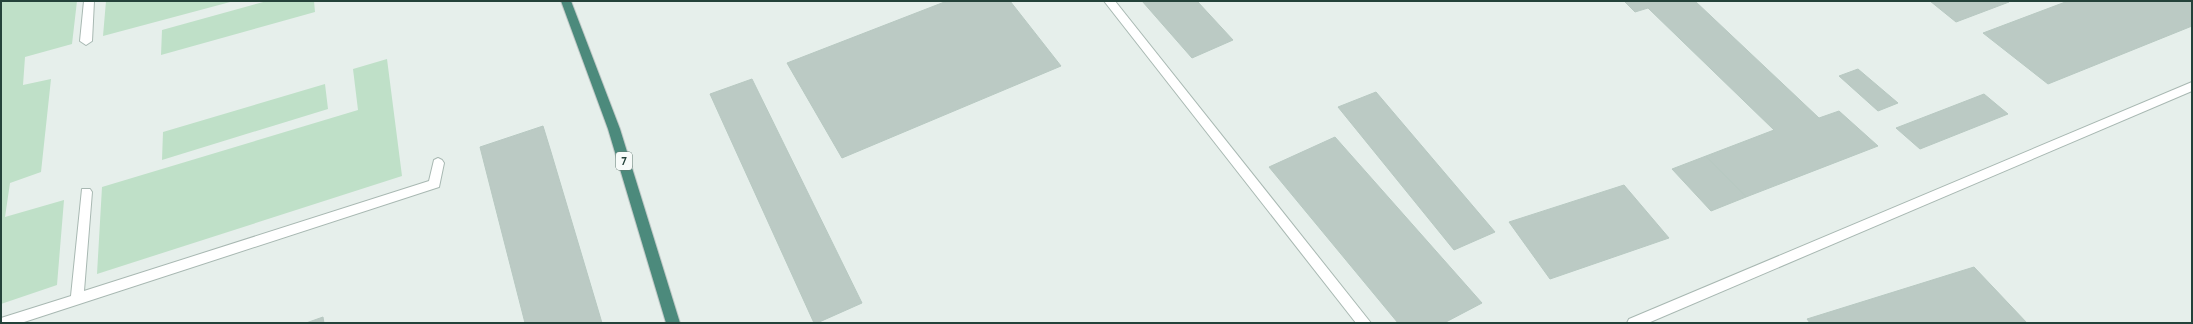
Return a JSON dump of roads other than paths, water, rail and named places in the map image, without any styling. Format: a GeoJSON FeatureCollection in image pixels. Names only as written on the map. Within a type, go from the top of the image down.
{"type":"FeatureCollection","features":[{"type":"Feature","properties":{"kind":"highway","name":"7"},"geometry":{"type":"LineString","coordinates":[[566,1],[614,129],[673,323]]}},
{"type":"Feature","properties":{"kind":"street"},"geometry":{"type":"LineString","coordinates":[[86,41],[89,1]]}},
{"type":"Feature","properties":{"kind":"street"},"geometry":{"type":"LineString","coordinates":[[1109,1],[1364,323]]}},
{"type":"Feature","properties":{"kind":"street"},"geometry":{"type":"LineString","coordinates":[[1634,323],[2192,86]]}},
{"type":"Feature","properties":{"kind":"street"},"geometry":{"type":"LineString","coordinates":[[3,323],[435,184],[438,163]]}},
{"type":"Feature","properties":{"kind":"street"},"geometry":{"type":"LineString","coordinates":[[78,299],[86,192]]}}]}
